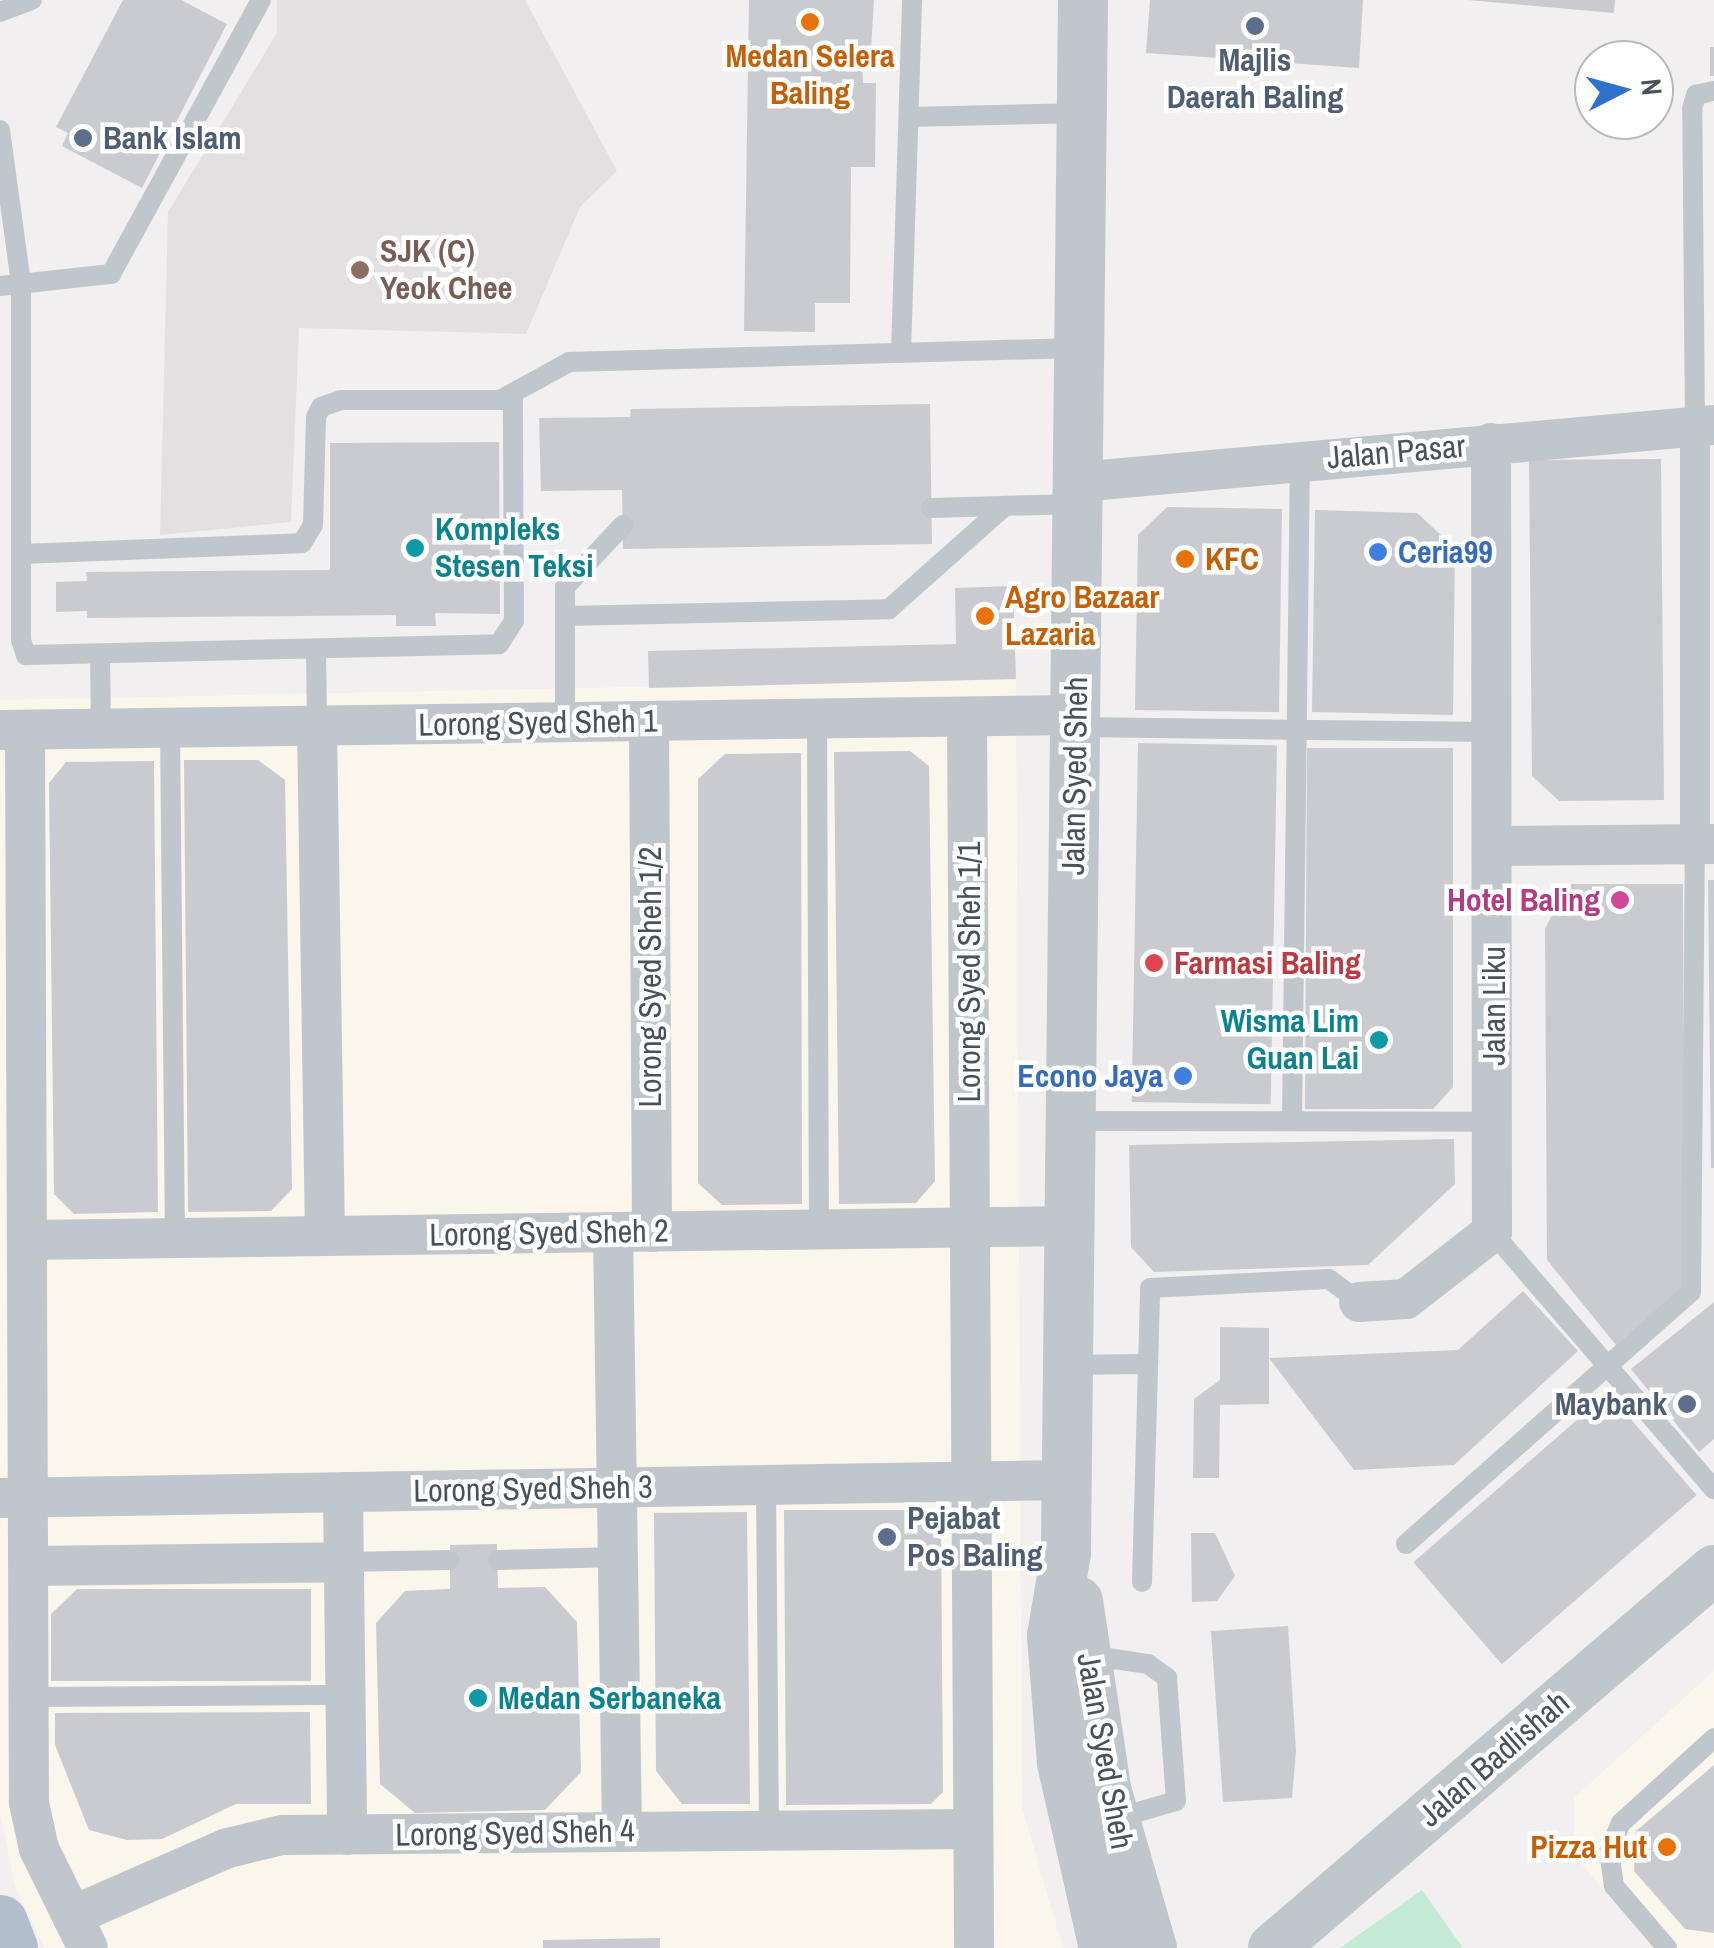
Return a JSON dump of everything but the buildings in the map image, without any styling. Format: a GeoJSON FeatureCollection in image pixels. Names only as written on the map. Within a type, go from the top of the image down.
{"type":"FeatureCollection","features":[{"type":"Feature","properties":{"kind":"main road"},"geometry":{"type":"LineString","coordinates":[[0,1922],[10,1948]]}},
{"type":"Feature","properties":{"kind":"street","name":"Jalan Syed Sheh"},"geometry":{"type":"LineString","coordinates":[[1083,0],[1066,1553],[1052,1636],[1062,1763],[1104,1948]]}},
{"type":"Feature","properties":{"kind":"street","name":"Jalan Pasar"},"geometry":{"type":"LineString","coordinates":[[1078,493],[1300,461],[1704,425]]}},
{"type":"Feature","properties":{"kind":"street"},"geometry":{"type":"LineString","coordinates":[[1493,846],[1705,844],[1704,425]]}},
{"type":"Feature","properties":{"kind":"street","name":"Jalan Liku"},"geometry":{"type":"LineString","coordinates":[[1492,444],[1492,1232]]}},
{"type":"Feature","properties":{"kind":"street","name":"Lorong Syed Sheh 1"},"geometry":{"type":"LineString","coordinates":[[12,730],[967,717],[1075,721]]}},
{"type":"Feature","properties":{"kind":"street","name":"Lorong Syed Sheh 1/1"},"geometry":{"type":"LineString","coordinates":[[967,717],[974,1948]]}},
{"type":"Feature","properties":{"kind":"street","name":"Lorong Syed Sheh 1/2"},"geometry":{"type":"LineString","coordinates":[[622,1832],[618,1488],[633,1232],[648,721]]}},
{"type":"Feature","properties":{"kind":"street"},"geometry":{"type":"LineString","coordinates":[[317,726],[325,1236]]}},
{"type":"Feature","properties":{"kind":"street"},"geometry":{"type":"LineString","coordinates":[[12,730],[28,1240],[15,1498],[30,1566],[30,1802],[40,1849],[80,1932]]}},
{"type":"Feature","properties":{"kind":"street","name":"Lorong Syed Sheh 2"},"geometry":{"type":"LineString","coordinates":[[28,1240],[1070,1226]]}},
{"type":"Feature","properties":{"kind":"street"},"geometry":{"type":"LineString","coordinates":[[1359,1302],[1406,1300],[1421,1292],[1492,1232]]}},
{"type":"Feature","properties":{"kind":"street","name":"Lorong Syed Sheh 3"},"geometry":{"type":"LineString","coordinates":[[15,1498],[1067,1480]]}},
{"type":"Feature","properties":{"kind":"street"},"geometry":{"type":"LineString","coordinates":[[343,1492],[347,1835]]}},
{"type":"Feature","properties":{"kind":"street","name":"Jalan Syed Sheh"},"geometry":{"type":"LineString","coordinates":[[1066,1553],[1088,1655],[1114,1819],[1152,1948]]}},
{"type":"Feature","properties":{"kind":"street"},"geometry":{"type":"LineString","coordinates":[[30,1566],[344,1562]]}},
{"type":"Feature","properties":{"kind":"street","name":"Jalan Badlishah"},"geometry":{"type":"LineString","coordinates":[[1273,1948],[1714,1570]]}},
{"type":"Feature","properties":{"kind":"street","name":"Lorong Syed Sheh 4"},"geometry":{"type":"LineString","coordinates":[[80,1932],[228,1848],[282,1836],[973,1828]]}},
{"type":"Feature","properties":{"kind":"street"},"geometry":{"type":"LineString","coordinates":[[1090,1894],[1090,1948]]}},
{"type":"Feature","properties":{"kind":"lane"},"geometry":{"type":"LineString","coordinates":[[0,12],[32,0]]}},
{"type":"Feature","properties":{"kind":"lane"},"geometry":{"type":"LineString","coordinates":[[10,284],[111,274],[261,0]]}},
{"type":"Feature","properties":{"kind":"lane"},"geometry":{"type":"LineString","coordinates":[[900,352],[912,0]]}},
{"type":"Feature","properties":{"kind":"lane"},"geometry":{"type":"LineString","coordinates":[[1704,425],[1692,109],[1696,95],[1714,90]]}},
{"type":"Feature","properties":{"kind":"lane"},"geometry":{"type":"LineString","coordinates":[[909,116],[1082,113]]}},
{"type":"Feature","properties":{"kind":"lane"},"geometry":{"type":"LineString","coordinates":[[0,130],[26,655],[100,658],[489,646],[508,639],[514,621],[513,396]]}},
{"type":"Feature","properties":{"kind":"lane"},"geometry":{"type":"LineString","coordinates":[[21,554],[302,543],[313,525],[314,428],[321,407],[341,400],[513,396],[569,362],[1079,348]]}},
{"type":"Feature","properties":{"kind":"lane"},"geometry":{"type":"LineString","coordinates":[[1292,1121],[1300,461]]}},
{"type":"Feature","properties":{"kind":"lane"},"geometry":{"type":"LineString","coordinates":[[931,508],[1005,506],[1078,493]]}},
{"type":"Feature","properties":{"kind":"lane"},"geometry":{"type":"LineString","coordinates":[[565,616],[889,609],[1005,506]]}},
{"type":"Feature","properties":{"kind":"lane"},"geometry":{"type":"LineString","coordinates":[[565,722],[565,616],[571,574],[623,525]]}},
{"type":"Feature","properties":{"kind":"lane"},"geometry":{"type":"LineString","coordinates":[[316,650],[317,726]]}},
{"type":"Feature","properties":{"kind":"lane"},"geometry":{"type":"LineString","coordinates":[[100,658],[101,729]]}},
{"type":"Feature","properties":{"kind":"lane"},"geometry":{"type":"LineString","coordinates":[[817,719],[819,1230]]}},
{"type":"Feature","properties":{"kind":"lane"},"geometry":{"type":"LineString","coordinates":[[1075,721],[1493,732]]}},
{"type":"Feature","properties":{"kind":"lane"},"geometry":{"type":"LineString","coordinates":[[170,728],[175,1238]]}},
{"type":"Feature","properties":{"kind":"lane"},"geometry":{"type":"LineString","coordinates":[[1406,1544],[1682,1307],[1696,1273],[1705,844]]}},
{"type":"Feature","properties":{"kind":"lane"},"geometry":{"type":"LineString","coordinates":[[1071,1121],[1494,1122]]}},
{"type":"Feature","properties":{"kind":"lane"},"geometry":{"type":"LineString","coordinates":[[1492,1232],[1714,1489]]}},
{"type":"Feature","properties":{"kind":"lane"},"geometry":{"type":"LineString","coordinates":[[1142,1582],[1145,1302],[1156,1284],[1328,1279],[1359,1302]]}},
{"type":"Feature","properties":{"kind":"lane"},"geometry":{"type":"LineString","coordinates":[[1068,1365],[1144,1364]]}},
{"type":"Feature","properties":{"kind":"lane"},"geometry":{"type":"LineString","coordinates":[[766,1485],[769,1831]]}},
{"type":"Feature","properties":{"kind":"lane"},"geometry":{"type":"LineString","coordinates":[[498,1560],[618,1557]]}},
{"type":"Feature","properties":{"kind":"lane"},"geometry":{"type":"LineString","coordinates":[[344,1562],[450,1560]]}},
{"type":"Feature","properties":{"kind":"lane"},"geometry":{"type":"LineString","coordinates":[[1088,1655],[1148,1664],[1168,1678],[1176,1801],[1114,1819]]}},
{"type":"Feature","properties":{"kind":"lane"},"geometry":{"type":"LineString","coordinates":[[29,1697],[345,1695]]}},
{"type":"Feature","properties":{"kind":"lane"},"geometry":{"type":"LineString","coordinates":[[1667,1948],[1614,1886],[1609,1852],[1621,1823],[1714,1738]]}},
{"type":"Feature","properties":{"kind":"shaded area","name":"SJK (C) Yeok Chee"},"geometry":{"type":"Polygon","coordinates":[[[277,0],[525,0],[617,171],[580,207],[526,334],[299,328],[291,522],[160,535],[168,212],[277,33],[277,0]]]}},
{"type":"Feature","properties":{"kind":"shaded area"},"geometry":{"type":"Polygon","coordinates":[[[1016,679],[1022,1807],[1063,1948],[44,1948],[15,1886],[0,1813],[0,700],[1016,679]]]}},
{"type":"Feature","properties":{"kind":"shaded area"},"geometry":{"type":"Polygon","coordinates":[[[1714,1671],[1714,1948],[1653,1948],[1574,1855],[1574,1798],[1714,1671]]]}},
{"type":"Feature","properties":{"kind":"green space"},"geometry":{"type":"Polygon","coordinates":[[[1422,1890],[1463,1948],[1340,1948],[1422,1890]]]}},
{"type":"Feature","properties":{"kind":"place","name":"Medan Selera Baling"},"geometry":{"type":"Point","coordinates":[810,22]}},
{"type":"Feature","properties":{"kind":"place","name":"Majlis Daerah Baling"},"geometry":{"type":"Point","coordinates":[1255,26]}},
{"type":"Feature","properties":{"kind":"place","name":"Bank Islam"},"geometry":{"type":"Point","coordinates":[83,138]}},
{"type":"Feature","properties":{"kind":"place","name":"SJK (C) Yeok Chee"},"geometry":{"type":"Point","coordinates":[360,270]}},
{"type":"Feature","properties":{"kind":"place","name":"Kompleks Stesen Teksi"},"geometry":{"type":"Point","coordinates":[415,548]}},
{"type":"Feature","properties":{"kind":"place","name":"Ceria99"},"geometry":{"type":"Point","coordinates":[1378,552]}},
{"type":"Feature","properties":{"kind":"place","name":"KFC"},"geometry":{"type":"Point","coordinates":[1185,559]}},
{"type":"Feature","properties":{"kind":"place","name":"Agro Bazaar Lazaria"},"geometry":{"type":"Point","coordinates":[985,616]}},
{"type":"Feature","properties":{"kind":"place","name":"Hotel Baling"},"geometry":{"type":"Point","coordinates":[1620,900]}},
{"type":"Feature","properties":{"kind":"place","name":"Farmasi Baling"},"geometry":{"type":"Point","coordinates":[1154,963]}},
{"type":"Feature","properties":{"kind":"place","name":"Wisma Lim Guan Lai"},"geometry":{"type":"Point","coordinates":[1379,1040]}},
{"type":"Feature","properties":{"kind":"place","name":"Econo Jaya"},"geometry":{"type":"Point","coordinates":[1183,1076]}},
{"type":"Feature","properties":{"kind":"place","name":"Maybank"},"geometry":{"type":"Point","coordinates":[1687,1404]}},
{"type":"Feature","properties":{"kind":"place","name":"Pejabat Pos Baling"},"geometry":{"type":"Point","coordinates":[887,1537]}},
{"type":"Feature","properties":{"kind":"place","name":"Medan Serbaneka"},"geometry":{"type":"Point","coordinates":[478,1698]}},
{"type":"Feature","properties":{"kind":"place","name":"Pizza Hut"},"geometry":{"type":"Point","coordinates":[1667,1847]}}]}
